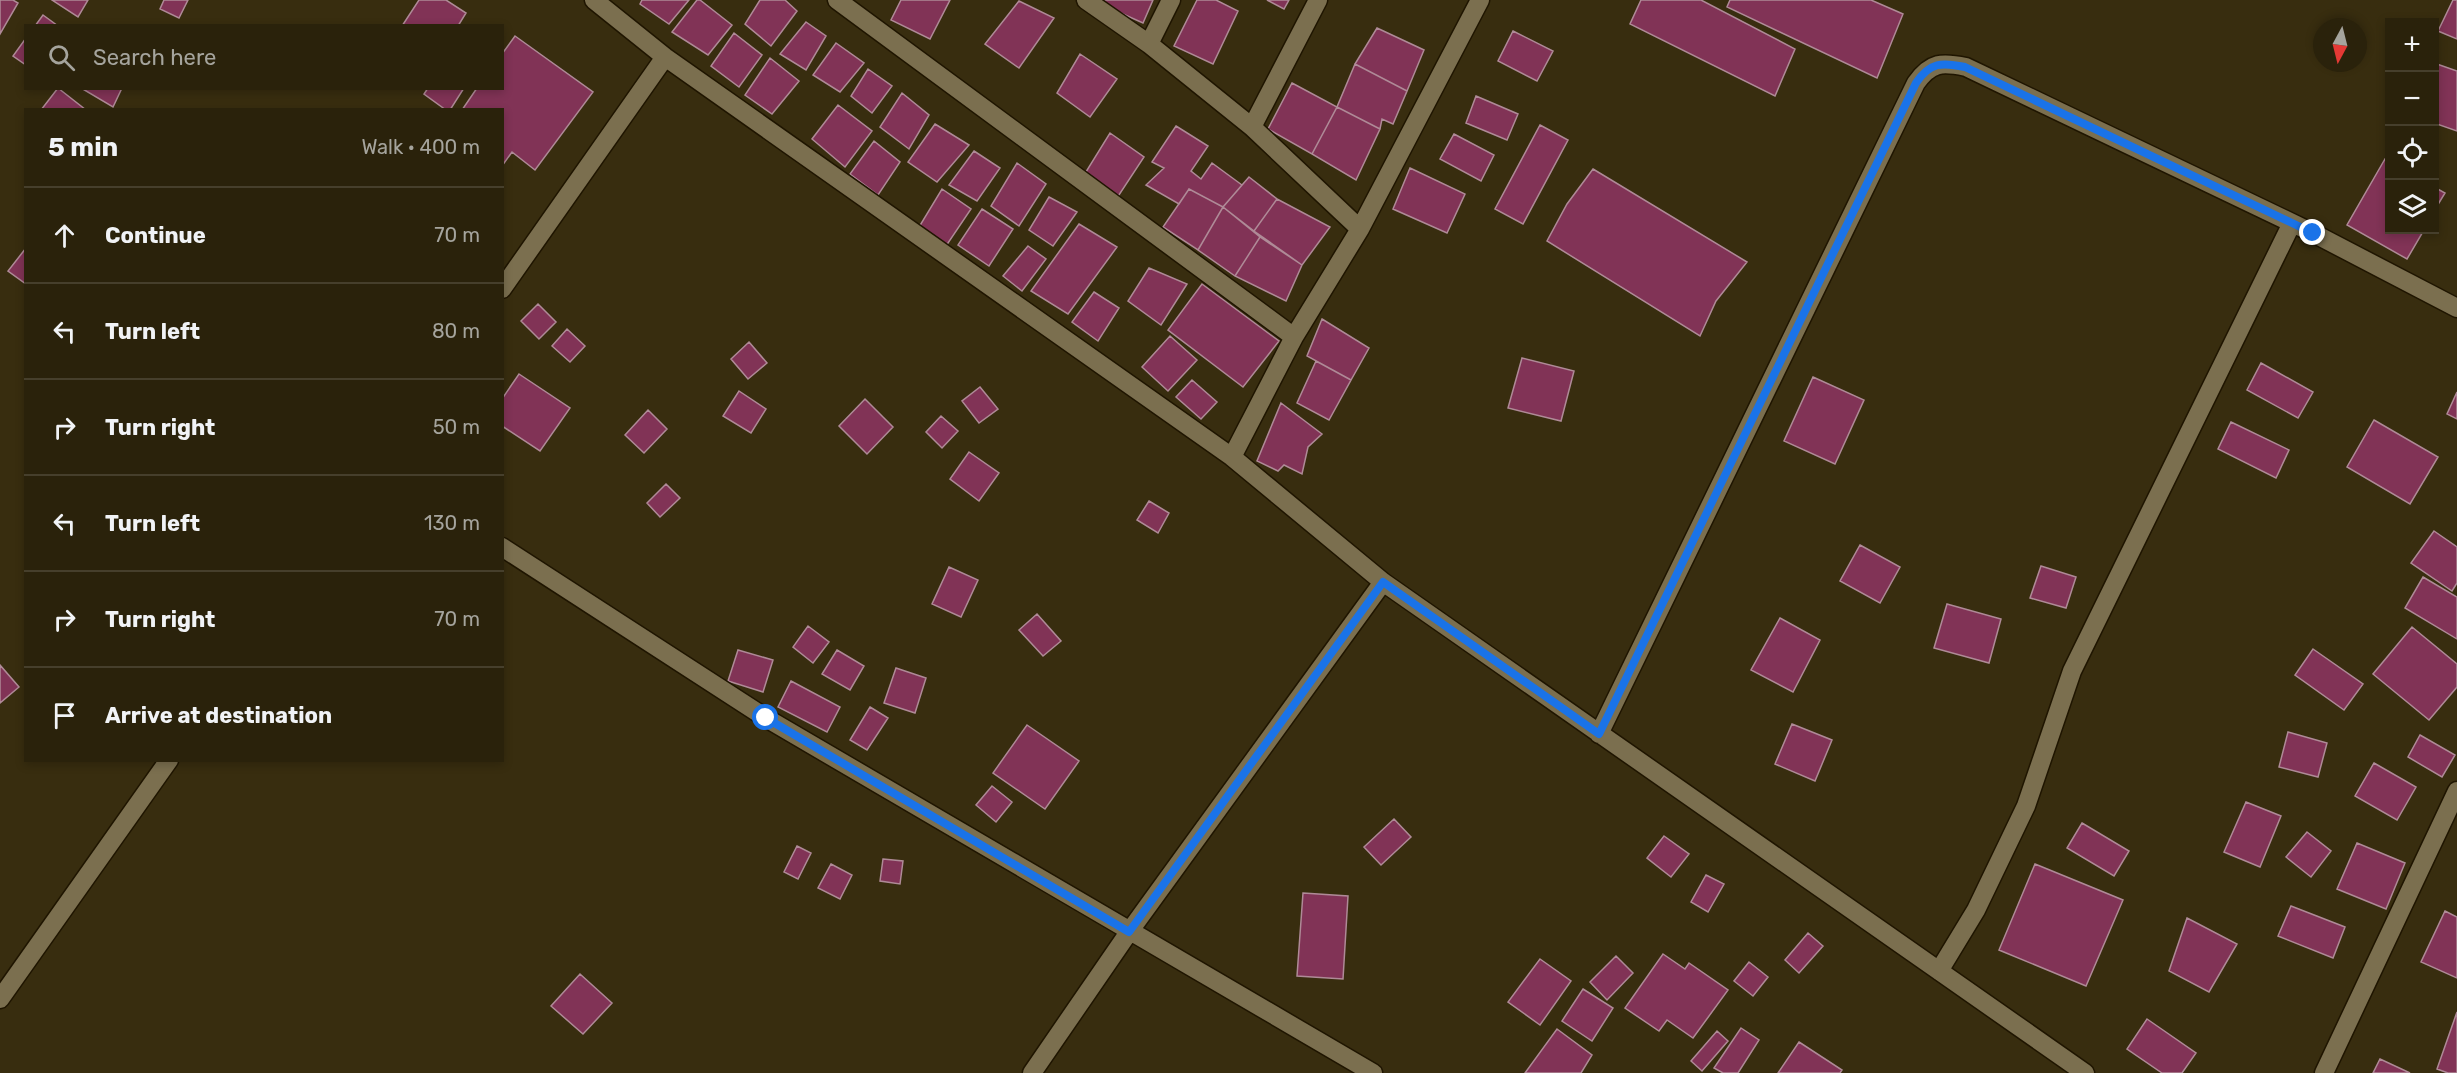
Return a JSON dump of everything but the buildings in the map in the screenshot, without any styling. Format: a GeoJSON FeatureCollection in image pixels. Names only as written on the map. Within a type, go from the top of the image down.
{"type":"FeatureCollection","features":[{"type":"Feature","properties":{"kind":"street"},"geometry":{"type":"LineString","coordinates":[[594,0],[665,57],[1232,457],[1383,582],[2085,1073]]}},
{"type":"Feature","properties":{"kind":"street"},"geometry":{"type":"LineString","coordinates":[[837,0],[1294,338]]}},
{"type":"Feature","properties":{"kind":"street"},"geometry":{"type":"LineString","coordinates":[[1086,0],[1149,44],[1252,127],[1360,229]]}},
{"type":"Feature","properties":{"kind":"street"},"geometry":{"type":"LineString","coordinates":[[1149,44],[1171,0]]}},
{"type":"Feature","properties":{"kind":"street"},"geometry":{"type":"LineString","coordinates":[[1252,127],[1318,0]]}},
{"type":"Feature","properties":{"kind":"street"},"geometry":{"type":"LineString","coordinates":[[1232,457],[1294,338],[1360,229],[1480,0]]}},
{"type":"Feature","properties":{"kind":"street"},"geometry":{"type":"LineString","coordinates":[[504,286],[665,57]]}},
{"type":"Feature","properties":{"kind":"street"},"geometry":{"type":"LineString","coordinates":[[1599,734],[1911,94],[1924,72],[1932,66],[1947,63],[1965,67],[2292,223],[2457,308]]}},
{"type":"Feature","properties":{"kind":"street"},"geometry":{"type":"LineString","coordinates":[[1939,971],[1976,910],[2026,806],[2072,671],[2292,223]]}},
{"type":"Feature","properties":{"kind":"street"},"geometry":{"type":"LineString","coordinates":[[504,548],[766,718],[1373,1073]]}},
{"type":"Feature","properties":{"kind":"street"},"geometry":{"type":"LineString","coordinates":[[1032,1073],[1129,932],[1383,582]]}},
{"type":"Feature","properties":{"kind":"street"},"geometry":{"type":"LineString","coordinates":[[0,999],[168,762]]}},
{"type":"Feature","properties":{"kind":"street"},"geometry":{"type":"LineString","coordinates":[[2324,1073],[2457,791]]}},
{"type":"Feature","properties":{"kind":"route"},"geometry":{"type":"LineString","coordinates":[[766,718],[1129,932],[1383,582],[1599,734],[1916,83],[1932,66],[1947,63],[1965,67],[2313,233]]}}]}
